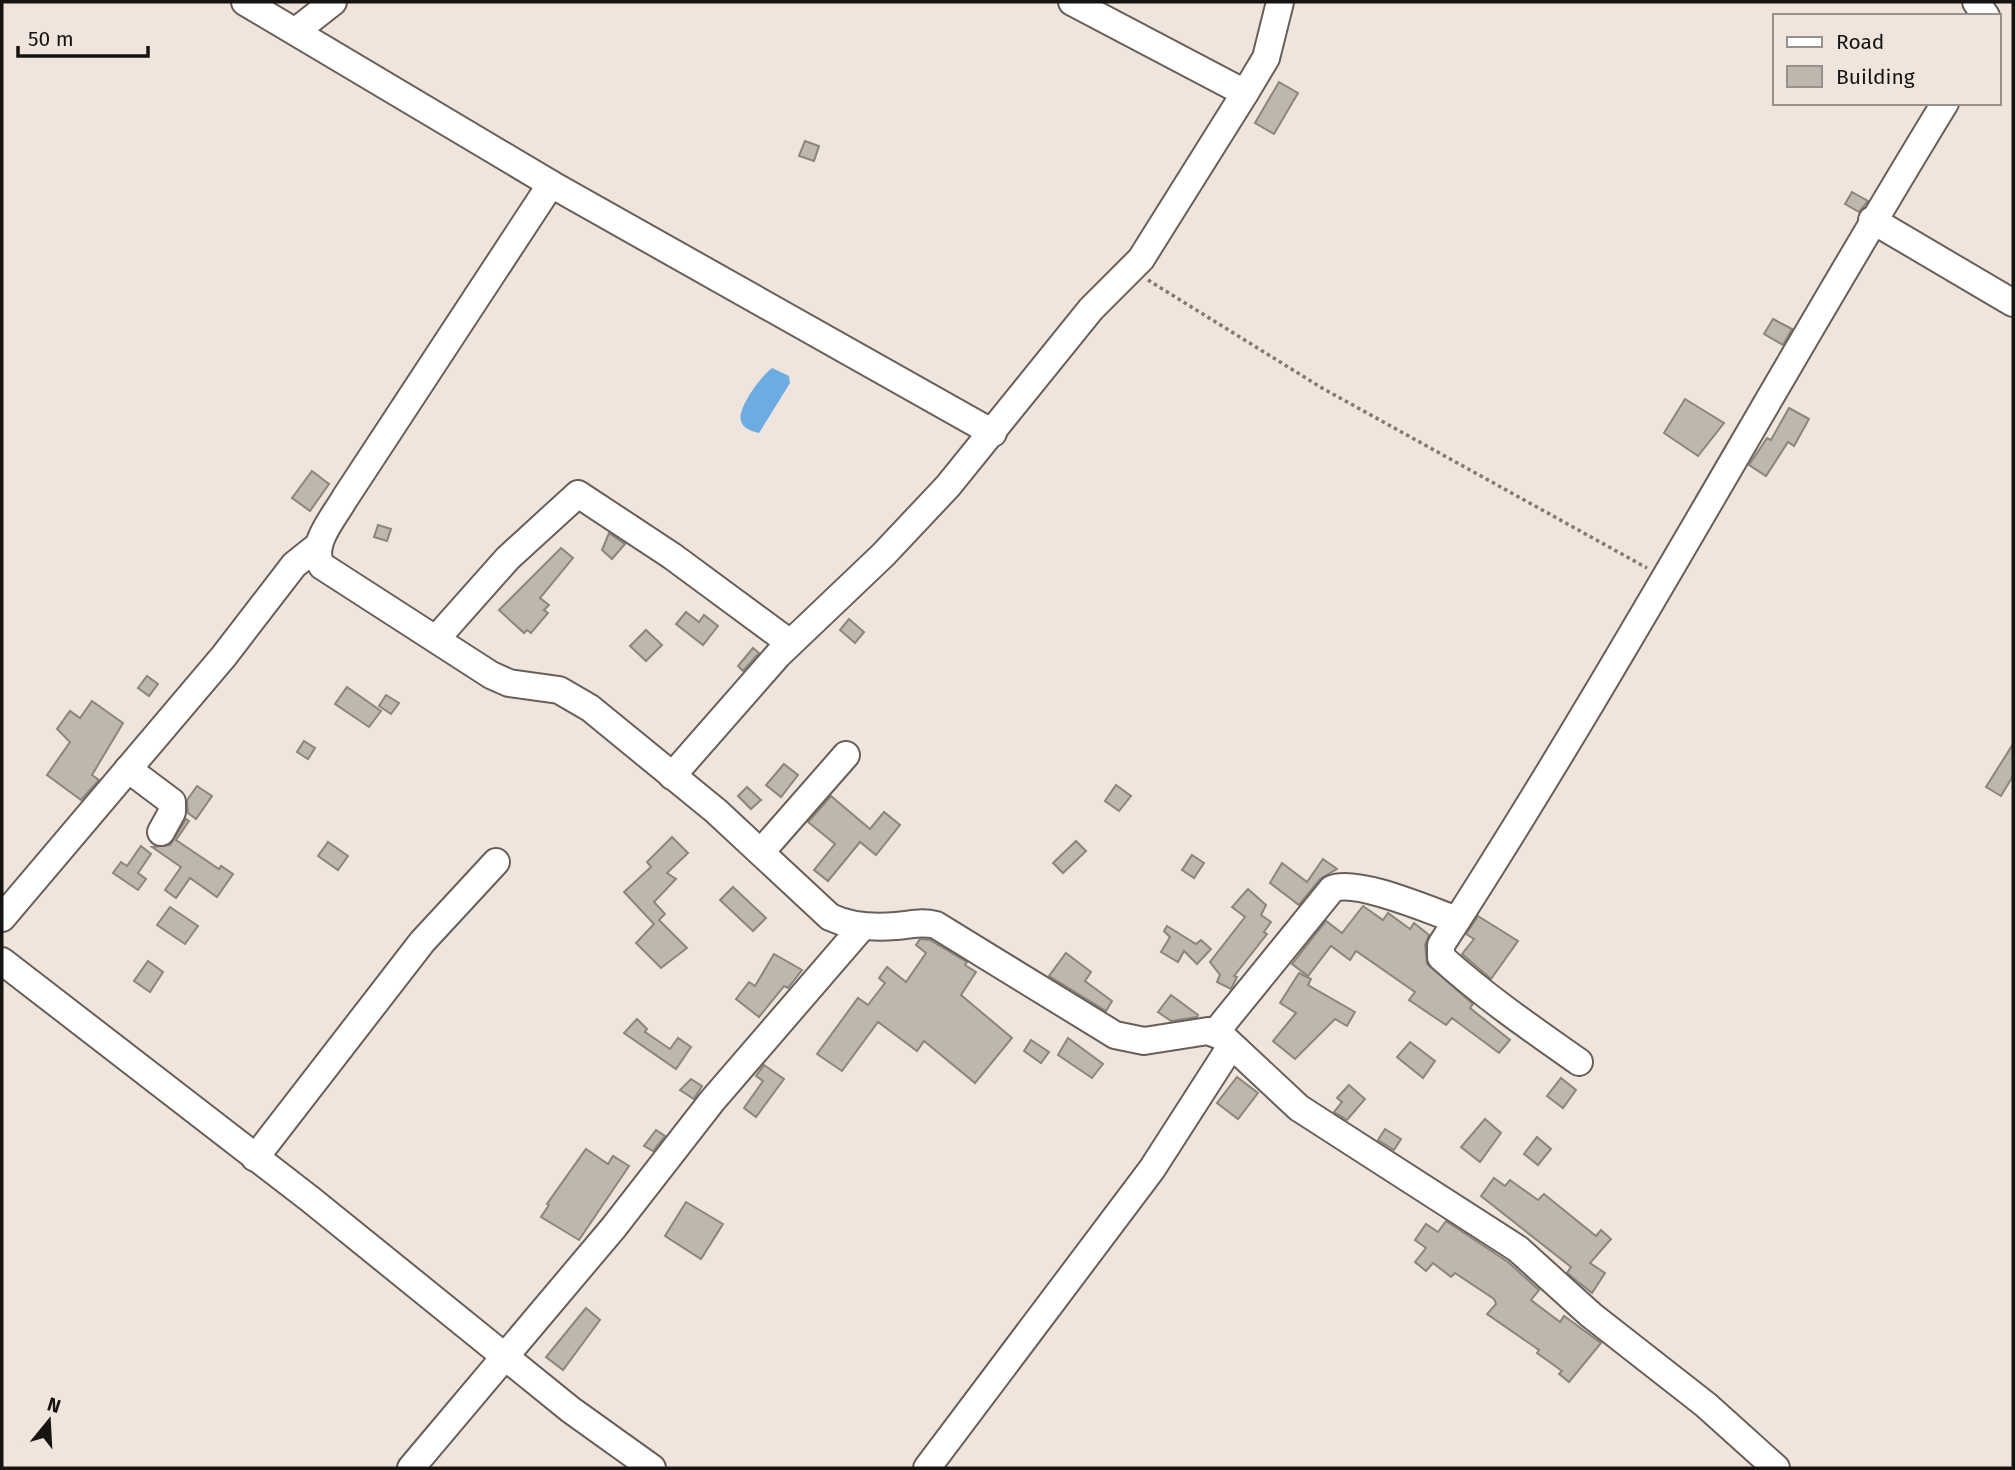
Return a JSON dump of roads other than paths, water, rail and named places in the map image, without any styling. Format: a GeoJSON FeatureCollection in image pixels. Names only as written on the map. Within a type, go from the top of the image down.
{"type":"FeatureCollection","features":[{"type":"Feature","properties":{"kind":"street"},"geometry":{"type":"LineString","coordinates":[[245,2],[551,184],[993,433]]}},
{"type":"Feature","properties":{"kind":"street"},"geometry":{"type":"LineString","coordinates":[[296,31],[332,2]]}},
{"type":"Feature","properties":{"kind":"street"},"geometry":{"type":"LineString","coordinates":[[1072,2],[1245,93]]}},
{"type":"Feature","properties":{"kind":"street"},"geometry":{"type":"LineString","coordinates":[[671,776],[790,643],[883,555],[948,486],[1082,320],[1141,260],[1266,58],[1280,2]]}},
{"type":"Feature","properties":{"kind":"street"},"geometry":{"type":"LineString","coordinates":[[1579,1062],[1501,1007],[1441,957],[1441,945],[1560,758],[1872,220],[1944,105]]}},
{"type":"Feature","properties":{"kind":"street"},"geometry":{"type":"LineString","coordinates":[[2,918],[224,656],[294,565],[319,545],[375,452],[551,184]]}},
{"type":"Feature","properties":{"kind":"street"},"geometry":{"type":"LineString","coordinates":[[1872,220],[2013,303]]}},
{"type":"Feature","properties":{"kind":"street"},"geometry":{"type":"LineString","coordinates":[[436,639],[508,558],[578,494],[671,556],[790,643]]}},
{"type":"Feature","properties":{"kind":"street"},"geometry":{"type":"LineString","coordinates":[[319,545],[317,557],[330,573],[475,666],[509,683],[563,691],[590,708],[761,852],[830,917],[845,924],[862,927],[899,926],[915,922],[936,925],[1092,1023],[1127,1039],[1144,1041],[1208,1031],[1223,1039],[1299,1108],[1518,1249],[1591,1315],[1706,1405],[1776,1468]]}},
{"type":"Feature","properties":{"kind":"street"},"geometry":{"type":"LineString","coordinates":[[761,852],[846,755]]}},
{"type":"Feature","properties":{"kind":"street"},"geometry":{"type":"LineString","coordinates":[[128,769],[172,802],[172,812],[161,832]]}},
{"type":"Feature","properties":{"kind":"street"},"geometry":{"type":"LineString","coordinates":[[255,1157],[373,1009],[422,942],[496,862]]}},
{"type":"Feature","properties":{"kind":"street"},"geometry":{"type":"LineString","coordinates":[[928,1468],[1152,1169],[1223,1039],[1332,888],[1340,885],[1359,888],[1457,920]]}},
{"type":"Feature","properties":{"kind":"street"},"geometry":{"type":"LineString","coordinates":[[411,1468],[614,1227],[712,1101],[862,927]]}},
{"type":"Feature","properties":{"kind":"street"},"geometry":{"type":"LineString","coordinates":[[2,961],[255,1157],[505,1359],[652,1468]]}},
{"type":"Feature","properties":{"kind":"water"},"geometry":{"type":"Polygon","coordinates":[[[772,368],[789,376],[790,383],[759,433],[744,426],[741,415],[751,392],[772,368]]]}}]}
